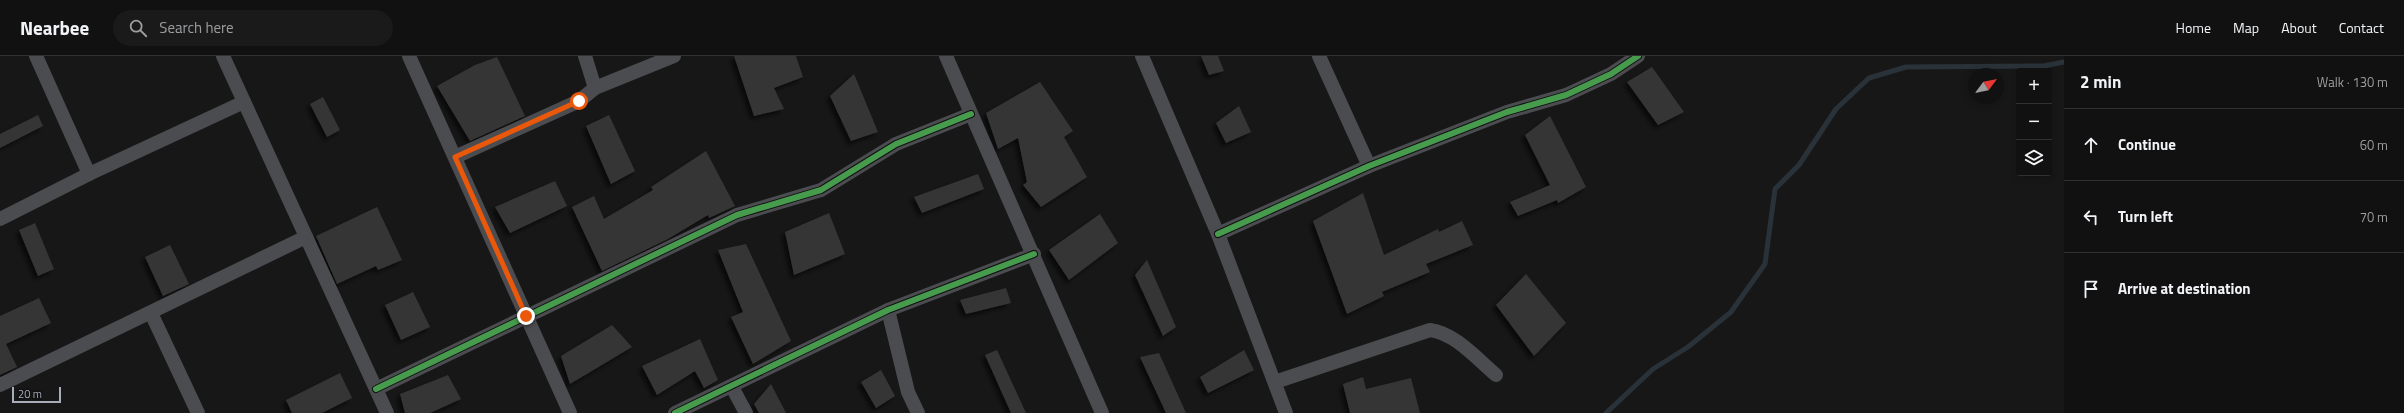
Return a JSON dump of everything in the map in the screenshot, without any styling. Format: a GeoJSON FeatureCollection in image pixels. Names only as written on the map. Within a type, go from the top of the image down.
{"type":"FeatureCollection","features":[{"type":"Feature","properties":{"kind":"street"},"geometry":{"type":"LineString","coordinates":[[36,56],[89,174]]}},
{"type":"Feature","properties":{"kind":"street"},"geometry":{"type":"LineString","coordinates":[[223,56],[387,413]]}},
{"type":"Feature","properties":{"kind":"street"},"geometry":{"type":"LineString","coordinates":[[409,56],[570,413]]}},
{"type":"Feature","properties":{"kind":"street"},"geometry":{"type":"LineString","coordinates":[[585,56],[594,88]]}},
{"type":"Feature","properties":{"kind":"street"},"geometry":{"type":"LineString","coordinates":[[455,157],[579,101],[594,88],[674,56]]}},
{"type":"Feature","properties":{"kind":"street"},"geometry":{"type":"LineString","coordinates":[[946,56],[1034,254],[1102,413]]}},
{"type":"Feature","properties":{"kind":"street"},"geometry":{"type":"LineString","coordinates":[[1142,56],[1218,234],[1286,413]]}},
{"type":"Feature","properties":{"kind":"street"},"geometry":{"type":"LineString","coordinates":[[1319,56],[1369,166]]}},
{"type":"Feature","properties":{"kind":"street"},"geometry":{"type":"LineString","coordinates":[[1218,234],[1369,166],[1507,112],[1566,95],[1611,74],[1638,56]]}},
{"type":"Feature","properties":{"kind":"street"},"geometry":{"type":"LineString","coordinates":[[0,219],[89,174],[244,102]]}},
{"type":"Feature","properties":{"kind":"street"},"geometry":{"type":"LineString","coordinates":[[376,390],[736,215],[821,190],[896,144],[971,114]]}},
{"type":"Feature","properties":{"kind":"street"},"geometry":{"type":"LineString","coordinates":[[0,385],[306,237]]}},
{"type":"Feature","properties":{"kind":"street"},"geometry":{"type":"LineString","coordinates":[[675,413],[732,387],[888,310],[1034,254]]}},
{"type":"Feature","properties":{"kind":"street"},"geometry":{"type":"LineString","coordinates":[[888,310],[908,392],[918,413]]}},
{"type":"Feature","properties":{"kind":"street"},"geometry":{"type":"LineString","coordinates":[[151,313],[198,413]]}},
{"type":"Feature","properties":{"kind":"street"},"geometry":{"type":"LineString","coordinates":[[1275,382],[1430,330],[1440,331],[1450,336],[1496,375]]}},
{"type":"Feature","properties":{"kind":"street"},"geometry":{"type":"LineString","coordinates":[[732,387],[746,413]]}},
{"type":"Feature","properties":{"kind":"building"},"geometry":{"type":"Polygon","coordinates":[[[734,56],[796,56],[803,77],[774,88],[784,109],[754,116],[734,56]]]}},
{"type":"Feature","properties":{"kind":"building"},"geometry":{"type":"Polygon","coordinates":[[[1201,56],[1218,56],[1224,71],[1209,75],[1201,56]]]}},
{"type":"Feature","properties":{"kind":"building"},"geometry":{"type":"Polygon","coordinates":[[[497,57],[525,116],[470,141],[437,86],[475,65],[497,57]]]}},
{"type":"Feature","properties":{"kind":"building"},"geometry":{"type":"Polygon","coordinates":[[[1652,67],[1684,112],[1658,125],[1627,82],[1652,67]]]}},
{"type":"Feature","properties":{"kind":"building"},"geometry":{"type":"Polygon","coordinates":[[[854,74],[878,132],[851,141],[830,96],[854,74]]]}},
{"type":"Feature","properties":{"kind":"building"},"geometry":{"type":"Polygon","coordinates":[[[1040,82],[1073,131],[1064,137],[1087,177],[1041,207],[1023,185],[1027,182],[1018,138],[998,149],[986,113],[1040,82]]]}},
{"type":"Feature","properties":{"kind":"building"},"geometry":{"type":"Polygon","coordinates":[[[323,97],[340,130],[327,137],[310,104],[323,97]]]}},
{"type":"Feature","properties":{"kind":"building"},"geometry":{"type":"Polygon","coordinates":[[[1239,106],[1251,132],[1226,143],[1216,123],[1239,106]]]}},
{"type":"Feature","properties":{"kind":"building"},"geometry":{"type":"Polygon","coordinates":[[[38,115],[43,126],[0,148],[0,134],[38,115]]]}},
{"type":"Feature","properties":{"kind":"building"},"geometry":{"type":"Polygon","coordinates":[[[609,115],[635,171],[611,184],[586,126],[609,115]]]}},
{"type":"Feature","properties":{"kind":"building"},"geometry":{"type":"Polygon","coordinates":[[[1550,116],[1586,187],[1558,203],[1557,200],[1518,216],[1510,202],[1550,185],[1525,135],[1550,116]]]}},
{"type":"Feature","properties":{"kind":"building"},"geometry":{"type":"Polygon","coordinates":[[[706,151],[735,206],[709,218],[708,215],[668,239],[602,271],[572,207],[594,196],[604,219],[653,190],[651,187],[706,151]]]}},
{"type":"Feature","properties":{"kind":"building"},"geometry":{"type":"Polygon","coordinates":[[[978,174],[984,189],[922,213],[914,197],[978,174]]]}},
{"type":"Feature","properties":{"kind":"building"},"geometry":{"type":"Polygon","coordinates":[[[555,181],[567,206],[510,233],[495,207],[555,181]]]}},
{"type":"Feature","properties":{"kind":"building"},"geometry":{"type":"Polygon","coordinates":[[[1363,193],[1384,255],[1438,229],[1439,232],[1462,221],[1473,245],[1426,264],[1430,272],[1382,292],[1384,296],[1347,314],[1313,221],[1363,193]]]}},
{"type":"Feature","properties":{"kind":"building"},"geometry":{"type":"Polygon","coordinates":[[[377,207],[402,260],[378,270],[376,266],[337,284],[316,236],[377,207]]]}},
{"type":"Feature","properties":{"kind":"building"},"geometry":{"type":"Polygon","coordinates":[[[829,213],[845,254],[794,275],[785,232],[829,213]]]}},
{"type":"Feature","properties":{"kind":"building"},"geometry":{"type":"Polygon","coordinates":[[[1100,214],[1118,243],[1069,280],[1049,250],[1100,214]]]}},
{"type":"Feature","properties":{"kind":"building"},"geometry":{"type":"Polygon","coordinates":[[[35,223],[54,269],[38,276],[19,230],[35,223]]]}},
{"type":"Feature","properties":{"kind":"building"},"geometry":{"type":"Polygon","coordinates":[[[746,244],[791,341],[753,364],[731,317],[743,312],[718,250],[746,244]]]}},
{"type":"Feature","properties":{"kind":"building"},"geometry":{"type":"Polygon","coordinates":[[[170,245],[189,284],[163,296],[145,257],[170,245]]]}},
{"type":"Feature","properties":{"kind":"building"},"geometry":{"type":"Polygon","coordinates":[[[1147,260],[1176,327],[1163,336],[1135,275],[1147,260]]]}},
{"type":"Feature","properties":{"kind":"building"},"geometry":{"type":"Polygon","coordinates":[[[1526,274],[1566,323],[1534,356],[1496,305],[1526,274]]]}},
{"type":"Feature","properties":{"kind":"building"},"geometry":{"type":"Polygon","coordinates":[[[1006,288],[1011,303],[966,314],[960,300],[1006,288]]]}},
{"type":"Feature","properties":{"kind":"building"},"geometry":{"type":"Polygon","coordinates":[[[413,292],[430,327],[401,340],[385,305],[413,292]]]}},
{"type":"Feature","properties":{"kind":"building"},"geometry":{"type":"Polygon","coordinates":[[[39,298],[51,323],[6,344],[17,367],[0,375],[0,316],[39,298]]]}},
{"type":"Feature","properties":{"kind":"building"},"geometry":{"type":"Polygon","coordinates":[[[612,325],[632,347],[570,384],[561,356],[612,325]]]}},
{"type":"Feature","properties":{"kind":"building"},"geometry":{"type":"Polygon","coordinates":[[[700,339],[718,380],[704,388],[695,371],[657,395],[642,366],[700,339]]]}},
{"type":"Feature","properties":{"kind":"building"},"geometry":{"type":"Polygon","coordinates":[[[997,350],[1026,413],[1011,413],[985,355],[997,350]]]}},
{"type":"Feature","properties":{"kind":"building"},"geometry":{"type":"Polygon","coordinates":[[[1244,350],[1254,370],[1208,393],[1200,377],[1244,350]]]}},
{"type":"Feature","properties":{"kind":"building"},"geometry":{"type":"Polygon","coordinates":[[[1159,353],[1186,413],[1166,413],[1140,357],[1159,353]]]}},
{"type":"Feature","properties":{"kind":"building"},"geometry":{"type":"Polygon","coordinates":[[[881,370],[895,396],[876,408],[861,382],[881,370]]]}},
{"type":"Feature","properties":{"kind":"building"},"geometry":{"type":"Polygon","coordinates":[[[340,373],[352,398],[322,413],[292,413],[286,400],[340,373]]]}},
{"type":"Feature","properties":{"kind":"building"},"geometry":{"type":"Polygon","coordinates":[[[448,375],[461,399],[430,413],[405,413],[400,394],[448,375]]]}},
{"type":"Feature","properties":{"kind":"building"},"geometry":{"type":"Polygon","coordinates":[[[1363,377],[1366,389],[1411,378],[1420,413],[1350,413],[1343,384],[1363,377]]]}},
{"type":"Feature","properties":{"kind":"building"},"geometry":{"type":"Polygon","coordinates":[[[771,384],[786,413],[759,413],[754,404],[771,384]]]}},
{"type":"Feature","properties":{"kind":"waterway"},"geometry":{"type":"LineString","coordinates":[[1606,413],[1653,369],[1688,347],[1731,312],[1765,264],[1775,189],[1799,165],[1836,109],[1869,78],[1906,67],[2044,66],[2064,62]]}},
{"type":"Feature","properties":{"kind":"cycle path"},"geometry":{"type":"LineString","coordinates":[[1218,234],[1369,166],[1507,112],[1566,95],[1611,74],[1638,56]]}},
{"type":"Feature","properties":{"kind":"cycle path"},"geometry":{"type":"LineString","coordinates":[[376,389],[737,215],[821,190],[896,144],[971,114]]}},
{"type":"Feature","properties":{"kind":"cycle path"},"geometry":{"type":"LineString","coordinates":[[675,413],[888,310],[1034,254]]}},
{"type":"Feature","properties":{"kind":"route"},"geometry":{"type":"LineString","coordinates":[[526,316],[455,157],[579,101]]}}]}
